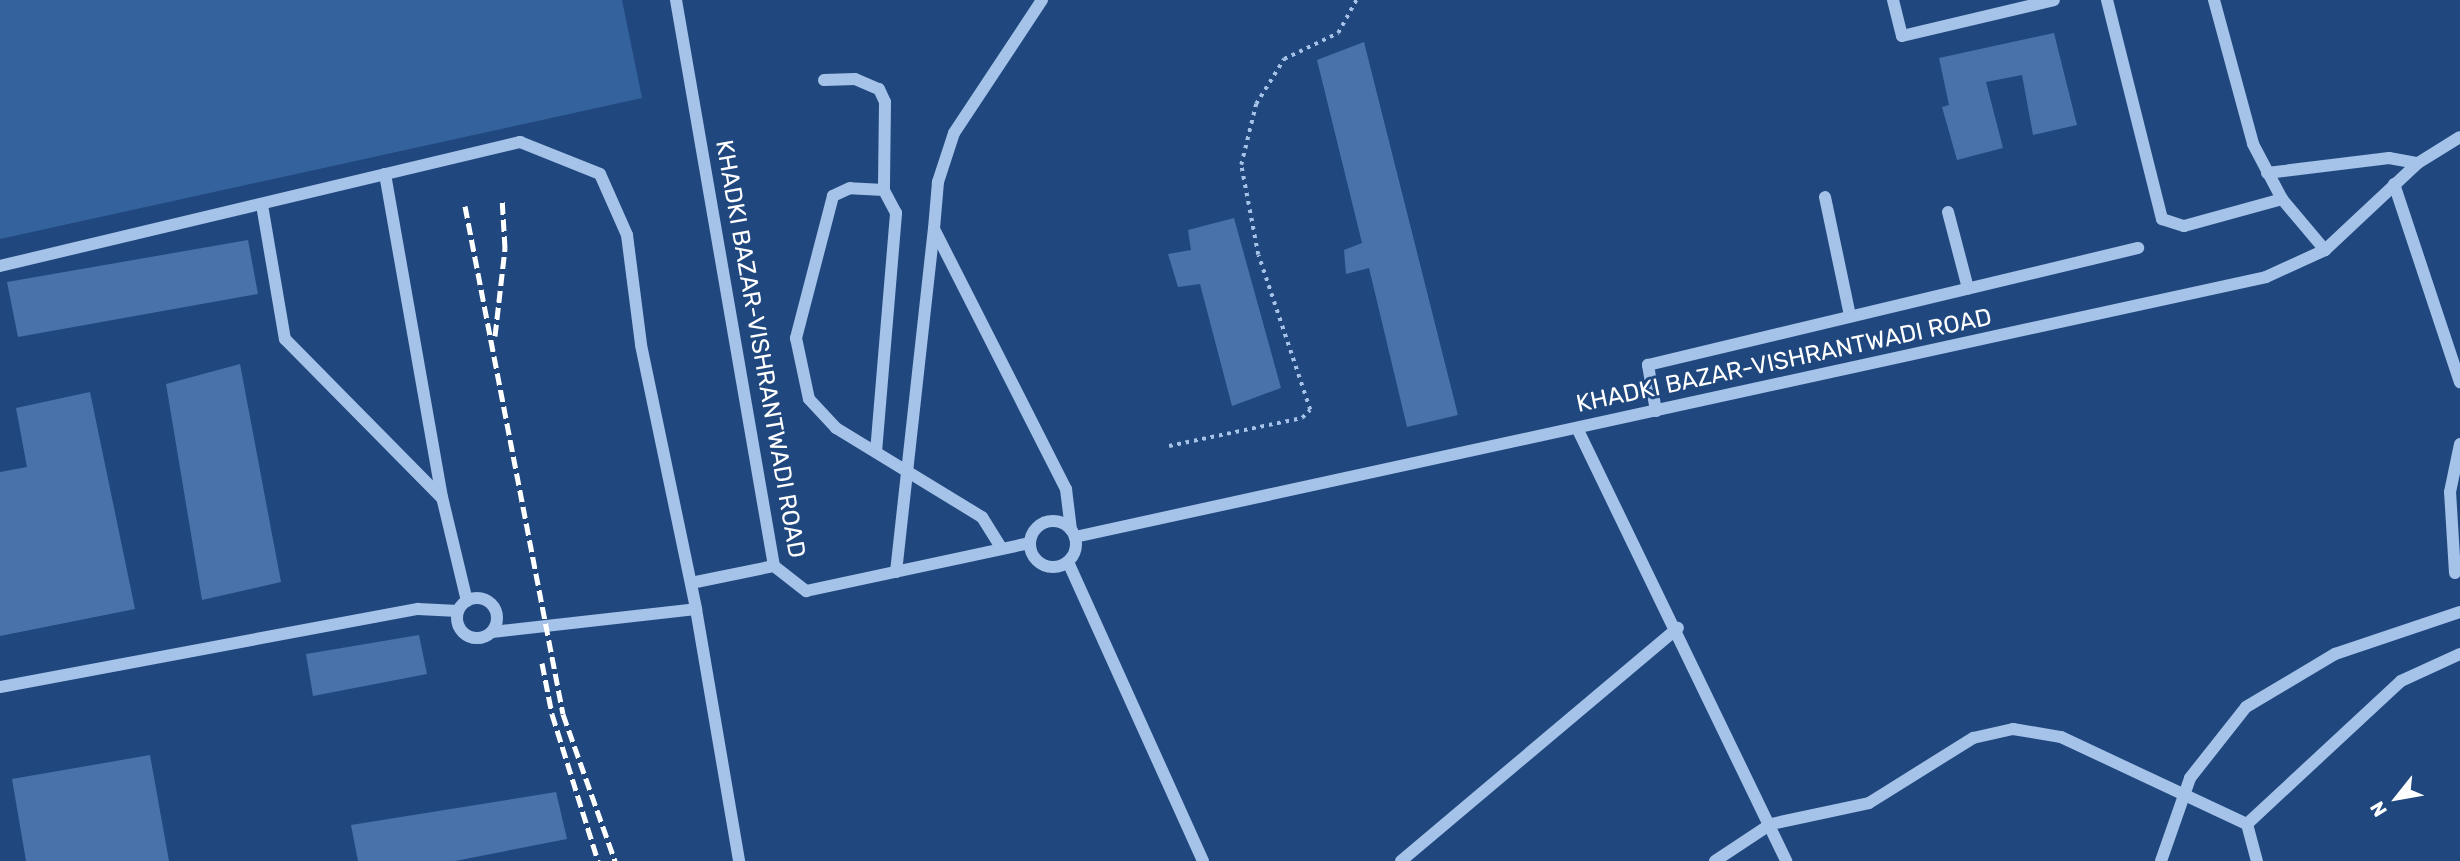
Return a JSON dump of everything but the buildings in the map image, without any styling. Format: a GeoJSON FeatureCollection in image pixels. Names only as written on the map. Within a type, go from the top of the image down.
{"type":"FeatureCollection","features":[{"type":"Feature","properties":{"kind":"street","name":"KHADKI BAZAR-VISHRANTWADI ROAD"},"geometry":{"type":"LineString","coordinates":[[676,0],[774,566],[806,591],[1000,546],[1029,543]]}},
{"type":"Feature","properties":{"kind":"street"},"geometry":{"type":"LineString","coordinates":[[896,572],[938,182],[954,133],[1042,0]]}},
{"type":"Feature","properties":{"kind":"street"},"geometry":{"type":"LineString","coordinates":[[1893,0],[1902,36],[2054,0]]}},
{"type":"Feature","properties":{"kind":"street"},"geometry":{"type":"LineString","coordinates":[[2107,0],[2162,219],[2184,226],[2283,199]]}},
{"type":"Feature","properties":{"kind":"street"},"geometry":{"type":"LineString","coordinates":[[2214,0],[2253,144],[2283,199],[2325,250]]}},
{"type":"Feature","properties":{"kind":"street"},"geometry":{"type":"LineString","coordinates":[[824,80],[868,81],[879,89],[885,102],[884,190],[896,213],[876,452]]}},
{"type":"Feature","properties":{"kind":"street","name":"KHADKI BAZAR-VISHRANTWADI ROAD"},"geometry":{"type":"LineString","coordinates":[[1073,533],[1577,428],[2266,277],[2325,250],[2362,221],[2394,184],[2418,163],[2460,137]]}},
{"type":"Feature","properties":{"kind":"street"},"geometry":{"type":"LineString","coordinates":[[0,266],[520,142],[600,174],[627,235],[641,345],[696,609],[738,861]]}},
{"type":"Feature","properties":{"kind":"street"},"geometry":{"type":"LineString","coordinates":[[2267,173],[2389,158],[2418,163]]}},
{"type":"Feature","properties":{"kind":"street"},"geometry":{"type":"LineString","coordinates":[[385,174],[442,497],[467,600]]}},
{"type":"Feature","properties":{"kind":"street"},"geometry":{"type":"LineString","coordinates":[[2394,184],[2460,383]]}},
{"type":"Feature","properties":{"kind":"street"},"geometry":{"type":"LineString","coordinates":[[884,190],[850,188],[834,196],[796,338],[809,399],[836,428],[993,526],[1000,546]]}},
{"type":"Feature","properties":{"kind":"street"},"geometry":{"type":"LineString","coordinates":[[1825,197],[1850,316]]}},
{"type":"Feature","properties":{"kind":"street"},"geometry":{"type":"LineString","coordinates":[[262,205],[285,340],[442,497]]}},
{"type":"Feature","properties":{"kind":"street"},"geometry":{"type":"LineString","coordinates":[[1948,212],[1968,288]]}},
{"type":"Feature","properties":{"kind":"street"},"geometry":{"type":"LineString","coordinates":[[934,229],[1066,489],[1073,533],[1068,562],[1203,861]]}},
{"type":"Feature","properties":{"kind":"street"},"geometry":{"type":"LineString","coordinates":[[1656,411],[1648,365],[2138,248]]}},
{"type":"Feature","properties":{"kind":"street"},"geometry":{"type":"LineString","coordinates":[[1577,428],[1678,628],[1786,861]]}},
{"type":"Feature","properties":{"kind":"street"},"geometry":{"type":"LineString","coordinates":[[2455,573],[2450,492],[2460,444]]}},
{"type":"Feature","properties":{"kind":"street"},"geometry":{"type":"LineString","coordinates":[[1068,562],[1042,566],[1029,543],[1045,522],[1073,533]]}},
{"type":"Feature","properties":{"kind":"street"},"geometry":{"type":"LineString","coordinates":[[691,583],[774,566]]}},
{"type":"Feature","properties":{"kind":"street"},"geometry":{"type":"LineString","coordinates":[[492,632],[495,610],[483,599],[467,600],[458,611],[458,627],[470,638],[492,632],[696,609]]}},
{"type":"Feature","properties":{"kind":"street"},"geometry":{"type":"LineString","coordinates":[[0,687],[418,609],[458,611]]}},
{"type":"Feature","properties":{"kind":"street"},"geometry":{"type":"LineString","coordinates":[[2161,861],[2190,778],[2246,707],[2336,654],[2460,612]]}},
{"type":"Feature","properties":{"kind":"street"},"geometry":{"type":"LineString","coordinates":[[1401,861],[1678,628]]}},
{"type":"Feature","properties":{"kind":"street"},"geometry":{"type":"LineString","coordinates":[[2247,824],[2401,681],[2460,654]]}},
{"type":"Feature","properties":{"kind":"street"},"geometry":{"type":"LineString","coordinates":[[1715,861],[1771,824],[1869,803],[1973,738],[2013,729],[2061,737],[2247,824],[2257,861]]}},
{"type":"Feature","properties":{"kind":"path"},"geometry":{"type":"LineString","coordinates":[[1169,446],[1302,418],[1310,410],[1262,267],[1241,165],[1256,104],[1284,59],[1338,33],[1356,0]]}},
{"type":"Feature","properties":{"kind":"shaded area"},"geometry":{"type":"Polygon","coordinates":[[[0,0],[622,0],[642,98],[0,239],[0,0]]]}},
{"type":"Feature","properties":{"kind":"railway"},"geometry":{"type":"LineString","coordinates":[[495,336],[505,248],[502,198]]}},
{"type":"Feature","properties":{"kind":"railway"},"geometry":{"type":"LineString","coordinates":[[465,206],[563,714],[615,861]]}},
{"type":"Feature","properties":{"kind":"railway"},"geometry":{"type":"LineString","coordinates":[[542,663],[552,714],[598,861]]}}]}
